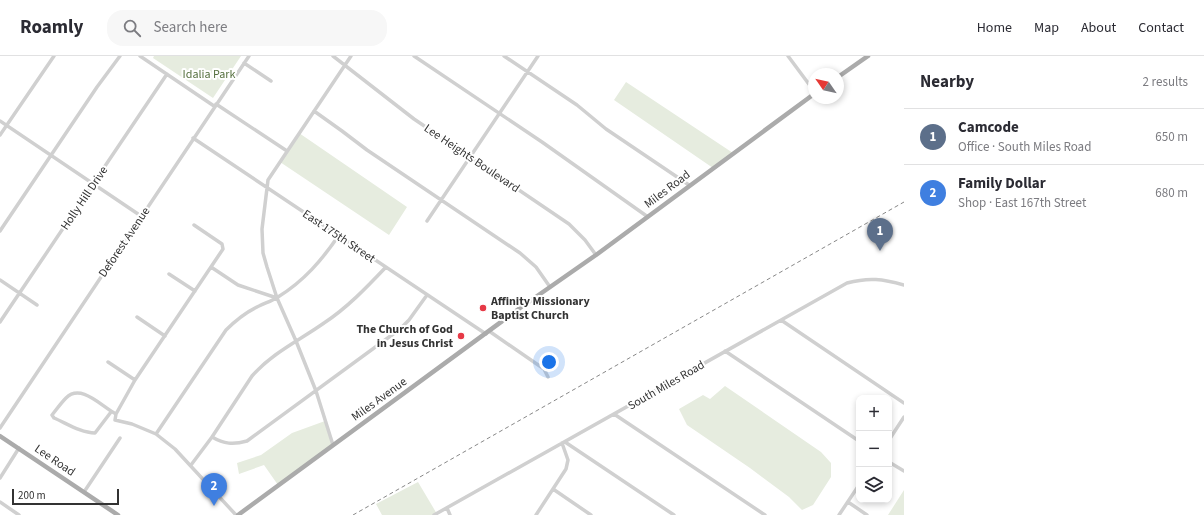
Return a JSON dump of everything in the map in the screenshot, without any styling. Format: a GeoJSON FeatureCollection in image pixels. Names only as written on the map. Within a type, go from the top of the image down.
{"type":"FeatureCollection","features":[{"type":"Feature","properties":{"kind":"main road"},"geometry":{"type":"LineString","coordinates":[[844,73],[868,56]]}},
{"type":"Feature","properties":{"kind":"main road","name":"Miles Road"},"geometry":{"type":"LineString","coordinates":[[532,300],[648,217],[808,97]]}},
{"type":"Feature","properties":{"kind":"main road","name":"Miles Avenue"},"geometry":{"type":"LineString","coordinates":[[237,515],[532,300]]}},
{"type":"Feature","properties":{"kind":"main road","name":"Lee Road"},"geometry":{"type":"LineString","coordinates":[[0,436],[118,515]]}},
{"type":"Feature","properties":{"kind":"street"},"geometry":{"type":"LineString","coordinates":[[0,135],[54,56]]}},
{"type":"Feature","properties":{"kind":"street"},"geometry":{"type":"LineString","coordinates":[[0,231],[97,87],[120,56]]}},
{"type":"Feature","properties":{"kind":"street"},"geometry":{"type":"LineString","coordinates":[[140,56],[287,151]]}},
{"type":"Feature","properties":{"kind":"street","name":"Deforest Avenue"},"geometry":{"type":"LineString","coordinates":[[0,428],[249,56]]}},
{"type":"Feature","properties":{"kind":"street","name":"Lee Heights Boulevard"},"geometry":{"type":"LineString","coordinates":[[333,56],[414,119],[569,224],[585,240],[596,255]]}},
{"type":"Feature","properties":{"kind":"street"},"geometry":{"type":"LineString","coordinates":[[333,445],[316,391],[277,298],[263,253],[262,218],[268,180],[351,56]]}},
{"type":"Feature","properties":{"kind":"street"},"geometry":{"type":"LineString","coordinates":[[414,56],[648,217]]}},
{"type":"Feature","properties":{"kind":"street"},"geometry":{"type":"LineString","coordinates":[[504,56],[577,105],[606,129],[689,185]]}},
{"type":"Feature","properties":{"kind":"street"},"geometry":{"type":"LineString","coordinates":[[426,221],[538,56]]}},
{"type":"Feature","properties":{"kind":"street"},"geometry":{"type":"LineString","coordinates":[[788,56],[808,84]]}},
{"type":"Feature","properties":{"kind":"street"},"geometry":{"type":"LineString","coordinates":[[244,63],[271,81]]}},
{"type":"Feature","properties":{"kind":"street","name":"Holly Hill Drive"},"geometry":{"type":"LineString","coordinates":[[0,322],[167,74]]}},
{"type":"Feature","properties":{"kind":"street"},"geometry":{"type":"LineString","coordinates":[[314,111],[367,150],[520,253],[536,267],[550,287]]}},
{"type":"Feature","properties":{"kind":"street"},"geometry":{"type":"LineString","coordinates":[[0,121],[141,216]]}},
{"type":"Feature","properties":{"kind":"street","name":"East 175th Street"},"geometry":{"type":"LineString","coordinates":[[193,138],[427,295],[528,358],[544,369],[548,377]]}},
{"type":"Feature","properties":{"kind":"street"},"geometry":{"type":"LineString","coordinates":[[194,225],[222,244],[223,249],[135,380],[116,414],[115,420],[132,424],[156,434],[175,449],[237,515]]}},
{"type":"Feature","properties":{"kind":"street"},"geometry":{"type":"LineString","coordinates":[[156,434],[226,330],[234,321],[277,298],[303,279],[315,267],[339,235]]}},
{"type":"Feature","properties":{"kind":"street"},"geometry":{"type":"LineString","coordinates":[[212,267],[238,285],[277,298]]}},
{"type":"Feature","properties":{"kind":"street"},"geometry":{"type":"LineString","coordinates":[[191,465],[212,437],[256,371],[270,358],[340,312],[386,267]]}},
{"type":"Feature","properties":{"kind":"street"},"geometry":{"type":"LineString","coordinates":[[169,274],[195,291]]}},
{"type":"Feature","properties":{"kind":"street","name":"South Miles Road"},"geometry":{"type":"LineString","coordinates":[[434,515],[841,286],[866,278],[904,285]]}},
{"type":"Feature","properties":{"kind":"street"},"geometry":{"type":"LineString","coordinates":[[0,280],[37,305]]}},
{"type":"Feature","properties":{"kind":"street"},"geometry":{"type":"LineString","coordinates":[[212,437],[230,444],[247,442],[400,329],[409,320],[427,295]]}},
{"type":"Feature","properties":{"kind":"street"},"geometry":{"type":"LineString","coordinates":[[137,317],[165,336]]}},
{"type":"Feature","properties":{"kind":"street"},"geometry":{"type":"LineString","coordinates":[[781,320],[904,403]]}},
{"type":"Feature","properties":{"kind":"street"},"geometry":{"type":"LineString","coordinates":[[725,351],[856,440]]}},
{"type":"Feature","properties":{"kind":"street"},"geometry":{"type":"LineString","coordinates":[[108,362],[135,380]]}},
{"type":"Feature","properties":{"kind":"street"},"geometry":{"type":"LineString","coordinates":[[111,412],[95,432],[90,433],[54,418],[52,415],[73,392],[82,392],[116,414]]}},
{"type":"Feature","properties":{"kind":"street"},"geometry":{"type":"LineString","coordinates":[[614,414],[765,515]]}},
{"type":"Feature","properties":{"kind":"street"},"geometry":{"type":"LineString","coordinates":[[892,435],[904,417]]}},
{"type":"Feature","properties":{"kind":"street"},"geometry":{"type":"LineString","coordinates":[[84,492],[120,438]]}},
{"type":"Feature","properties":{"kind":"street"},"geometry":{"type":"LineString","coordinates":[[536,515],[566,469],[568,460],[563,443]]}},
{"type":"Feature","properties":{"kind":"street"},"geometry":{"type":"LineString","coordinates":[[563,443],[674,515]]}},
{"type":"Feature","properties":{"kind":"street"},"geometry":{"type":"LineString","coordinates":[[0,478],[19,448]]}},
{"type":"Feature","properties":{"kind":"street"},"geometry":{"type":"LineString","coordinates":[[892,464],[904,472]]}},
{"type":"Feature","properties":{"kind":"street"},"geometry":{"type":"LineString","coordinates":[[553,489],[592,515]]}},
{"type":"Feature","properties":{"kind":"street"},"geometry":{"type":"LineString","coordinates":[[839,515],[856,490]]}},
{"type":"Feature","properties":{"kind":"street"},"geometry":{"type":"LineString","coordinates":[[0,502],[19,515]]}},
{"type":"Feature","properties":{"kind":"street"},"geometry":{"type":"LineString","coordinates":[[848,502],[867,515]]}},
{"type":"Feature","properties":{"kind":"street"},"geometry":{"type":"LineString","coordinates":[[447,508],[450,515]]}},
{"type":"Feature","properties":{"kind":"green space","name":"Idalia Park"},"geometry":{"type":"Polygon","coordinates":[[[154,56],[241,56],[213,98],[153,58],[154,56]]]}},
{"type":"Feature","properties":{"kind":"green space"},"geometry":{"type":"Polygon","coordinates":[[[626,82],[733,153],[713,168],[614,100],[626,82]]]}},
{"type":"Feature","properties":{"kind":"green space"},"geometry":{"type":"Polygon","coordinates":[[[299,133],[407,207],[389,235],[280,162],[299,133]]]}},
{"type":"Feature","properties":{"kind":"green space"},"geometry":{"type":"Polygon","coordinates":[[[725,386],[821,452],[831,463],[831,477],[813,505],[802,510],[789,497],[750,468],[687,425],[679,409],[703,395],[710,399],[725,386]]]}},
{"type":"Feature","properties":{"kind":"green space"},"geometry":{"type":"Polygon","coordinates":[[[325,421],[333,445],[278,485],[264,465],[239,474],[237,463],[261,455],[292,433],[325,421]]]}},
{"type":"Feature","properties":{"kind":"green space"},"geometry":{"type":"Polygon","coordinates":[[[418,482],[437,514],[382,515],[376,504],[418,482]]]}},
{"type":"Feature","properties":{"kind":"green space"},"geometry":{"type":"Polygon","coordinates":[[[904,490],[904,515],[888,515],[904,490]]]}},
{"type":"Feature","properties":{"kind":"railway"},"geometry":{"type":"LineString","coordinates":[[353,515],[904,202]]}},
{"type":"Feature","properties":{"kind":"place","name":"Camcode"},"geometry":{"type":"Point","coordinates":[880,251]}},
{"type":"Feature","properties":{"kind":"place","name":"Affinity Missionary Baptist Church"},"geometry":{"type":"Point","coordinates":[483,308]}},
{"type":"Feature","properties":{"kind":"place","name":"The Church of God in Jesus Christ"},"geometry":{"type":"Point","coordinates":[461,336]}},
{"type":"Feature","properties":{"kind":"place","name":"Family Dollar"},"geometry":{"type":"Point","coordinates":[214,506]}}]}
